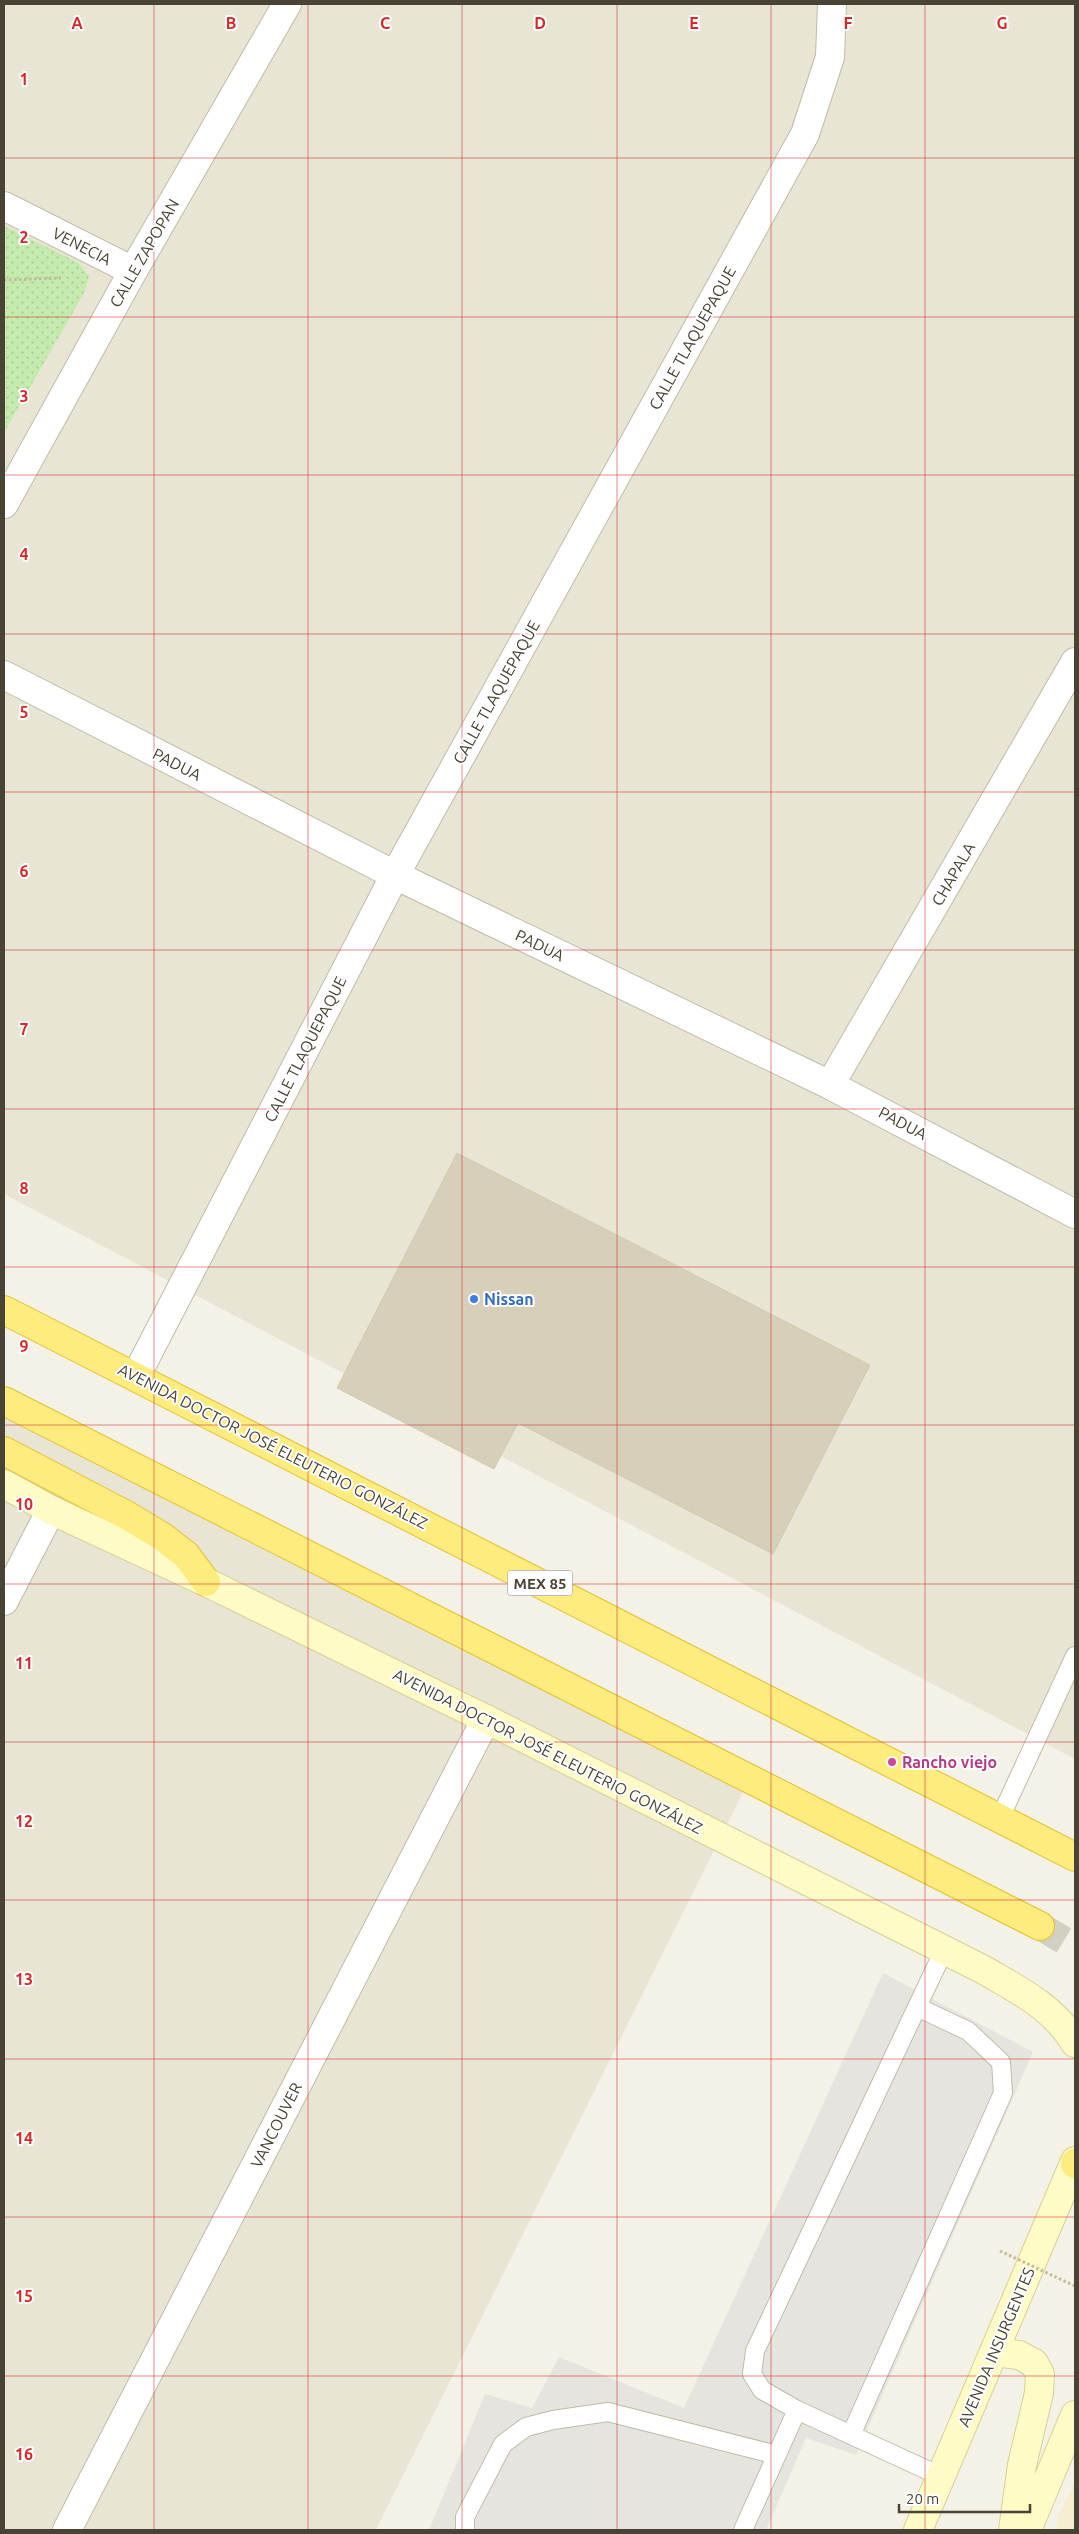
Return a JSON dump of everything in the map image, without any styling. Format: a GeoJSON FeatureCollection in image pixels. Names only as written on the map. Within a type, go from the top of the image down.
{"type":"FeatureCollection","features":[{"type":"Feature","properties":{"kind":"highway","name":"AVENIDA DOCTOR JOSÉ ELEUTERIO GONZÁLEZ"},"geometry":{"type":"LineString","coordinates":[[4,1310],[1075,1856]]}},
{"type":"Feature","properties":{"kind":"highway"},"geometry":{"type":"LineString","coordinates":[[4,1401],[1040,1926]]}},
{"type":"Feature","properties":{"kind":"highway"},"geometry":{"type":"LineString","coordinates":[[4,1451],[128,1516],[162,1537],[186,1555],[206,1582]]}},
{"type":"Feature","properties":{"kind":"main road","name":"AVENIDA DOCTOR JOSÉ ELEUTERIO GONZÁLEZ"},"geometry":{"type":"LineString","coordinates":[[4,1484],[51,1510],[206,1582],[486,1719],[984,1970],[1042,2005],[1066,2028],[1075,2042]]}},
{"type":"Feature","properties":{"kind":"main road","name":"AVENIDA INSURGENTES"},"geometry":{"type":"LineString","coordinates":[[918,2530],[1075,2163]]}},
{"type":"Feature","properties":{"kind":"main road"},"geometry":{"type":"LineString","coordinates":[[995,2352],[1019,2355],[1034,2363],[1040,2374],[1039,2393],[1022,2465],[1013,2530]]}},
{"type":"Feature","properties":{"kind":"main road"},"geometry":{"type":"LineString","coordinates":[[1027,2530],[1075,2416]]}},
{"type":"Feature","properties":{"kind":"street","name":"CALLE ZAPOPAN"},"geometry":{"type":"LineString","coordinates":[[4,504],[133,272],[287,4]]}},
{"type":"Feature","properties":{"kind":"street","name":"CALLE TLAQUEPAQUE"},"geometry":{"type":"LineString","coordinates":[[136,1376],[395,875],[805,134],[830,57],[832,4]]}},
{"type":"Feature","properties":{"kind":"street","name":"VENECIA"},"geometry":{"type":"LineString","coordinates":[[4,206],[133,272]]}},
{"type":"Feature","properties":{"kind":"street","name":"CHAPALA"},"geometry":{"type":"LineString","coordinates":[[830,1085],[1075,662]]}},
{"type":"Feature","properties":{"kind":"street","name":"PADUA"},"geometry":{"type":"LineString","coordinates":[[4,675],[395,875],[830,1085],[1075,1214]]}},
{"type":"Feature","properties":{"kind":"street"},"geometry":{"type":"LineString","coordinates":[[4,1601],[51,1510]]}},
{"type":"Feature","properties":{"kind":"street","name":"VANCOUVER"},"geometry":{"type":"LineString","coordinates":[[67,2530],[486,1719]]}},
{"type":"Feature","properties":{"kind":"lane"},"geometry":{"type":"LineString","coordinates":[[1000,1818],[1075,1656]]}},
{"type":"Feature","properties":{"kind":"lane"},"geometry":{"type":"LineString","coordinates":[[940,2476],[797,2410],[762,2390],[752,2374],[755,2352],[944,1950]]}},
{"type":"Feature","properties":{"kind":"lane"},"geometry":{"type":"LineString","coordinates":[[851,2435],[1003,2093],[1001,2062],[968,2031],[918,2007]]}},
{"type":"Feature","properties":{"kind":"lane"},"geometry":{"type":"LineString","coordinates":[[743,2530],[797,2410]]}},
{"type":"Feature","properties":{"kind":"lane"},"geometry":{"type":"LineString","coordinates":[[466,2530],[465,2517],[503,2444],[526,2427],[553,2420],[608,2412],[777,2455]]}},
{"type":"Feature","properties":{"kind":"path"},"geometry":{"type":"LineString","coordinates":[[4,280],[70,277]]}},
{"type":"Feature","properties":{"kind":"path"},"geometry":{"type":"LineString","coordinates":[[1000,2251],[1075,2286]]}},
{"type":"Feature","properties":{"kind":"shaded area"},"geometry":{"type":"Polygon","coordinates":[[[4,4],[1075,4],[1075,1759],[4,1194],[4,4]]]}},
{"type":"Feature","properties":{"kind":"shaded area"},"geometry":{"type":"Polygon","coordinates":[[[4,1415],[747,1784],[376,2530],[4,2530],[4,1415]]]}},
{"type":"Feature","properties":{"kind":"shaded area"},"geometry":{"type":"Polygon","coordinates":[[[883,1973],[1033,2052],[856,2455],[806,2438],[766,2530],[429,2530],[485,2394],[532,2408],[559,2357],[684,2408],[883,1973]]]}},
{"type":"Feature","properties":{"kind":"shaded area"},"geometry":{"type":"Polygon","coordinates":[[[1075,2481],[1075,2530],[1055,2530],[1059,2515],[1075,2481]]]}},
{"type":"Feature","properties":{"kind":"green space"},"geometry":{"type":"Polygon","coordinates":[[[4,226],[79,263],[89,276],[85,291],[4,433],[4,226]]]}},
{"type":"Feature","properties":{"kind":"building"},"geometry":{"type":"Polygon","coordinates":[[[457,1153],[870,1365],[773,1554],[518,1423],[494,1469],[337,1388],[457,1153]]]}},
{"type":"Feature","properties":{"kind":"tunnel"},"geometry":{"type":"LineString","coordinates":[[1040,1926],[1075,1947]]}},
{"type":"Feature","properties":{"kind":"place","name":"Nissan"},"geometry":{"type":"Point","coordinates":[474,1299]}},
{"type":"Feature","properties":{"kind":"place","name":"Rancho viejo"},"geometry":{"type":"Point","coordinates":[892,1762]}}]}
